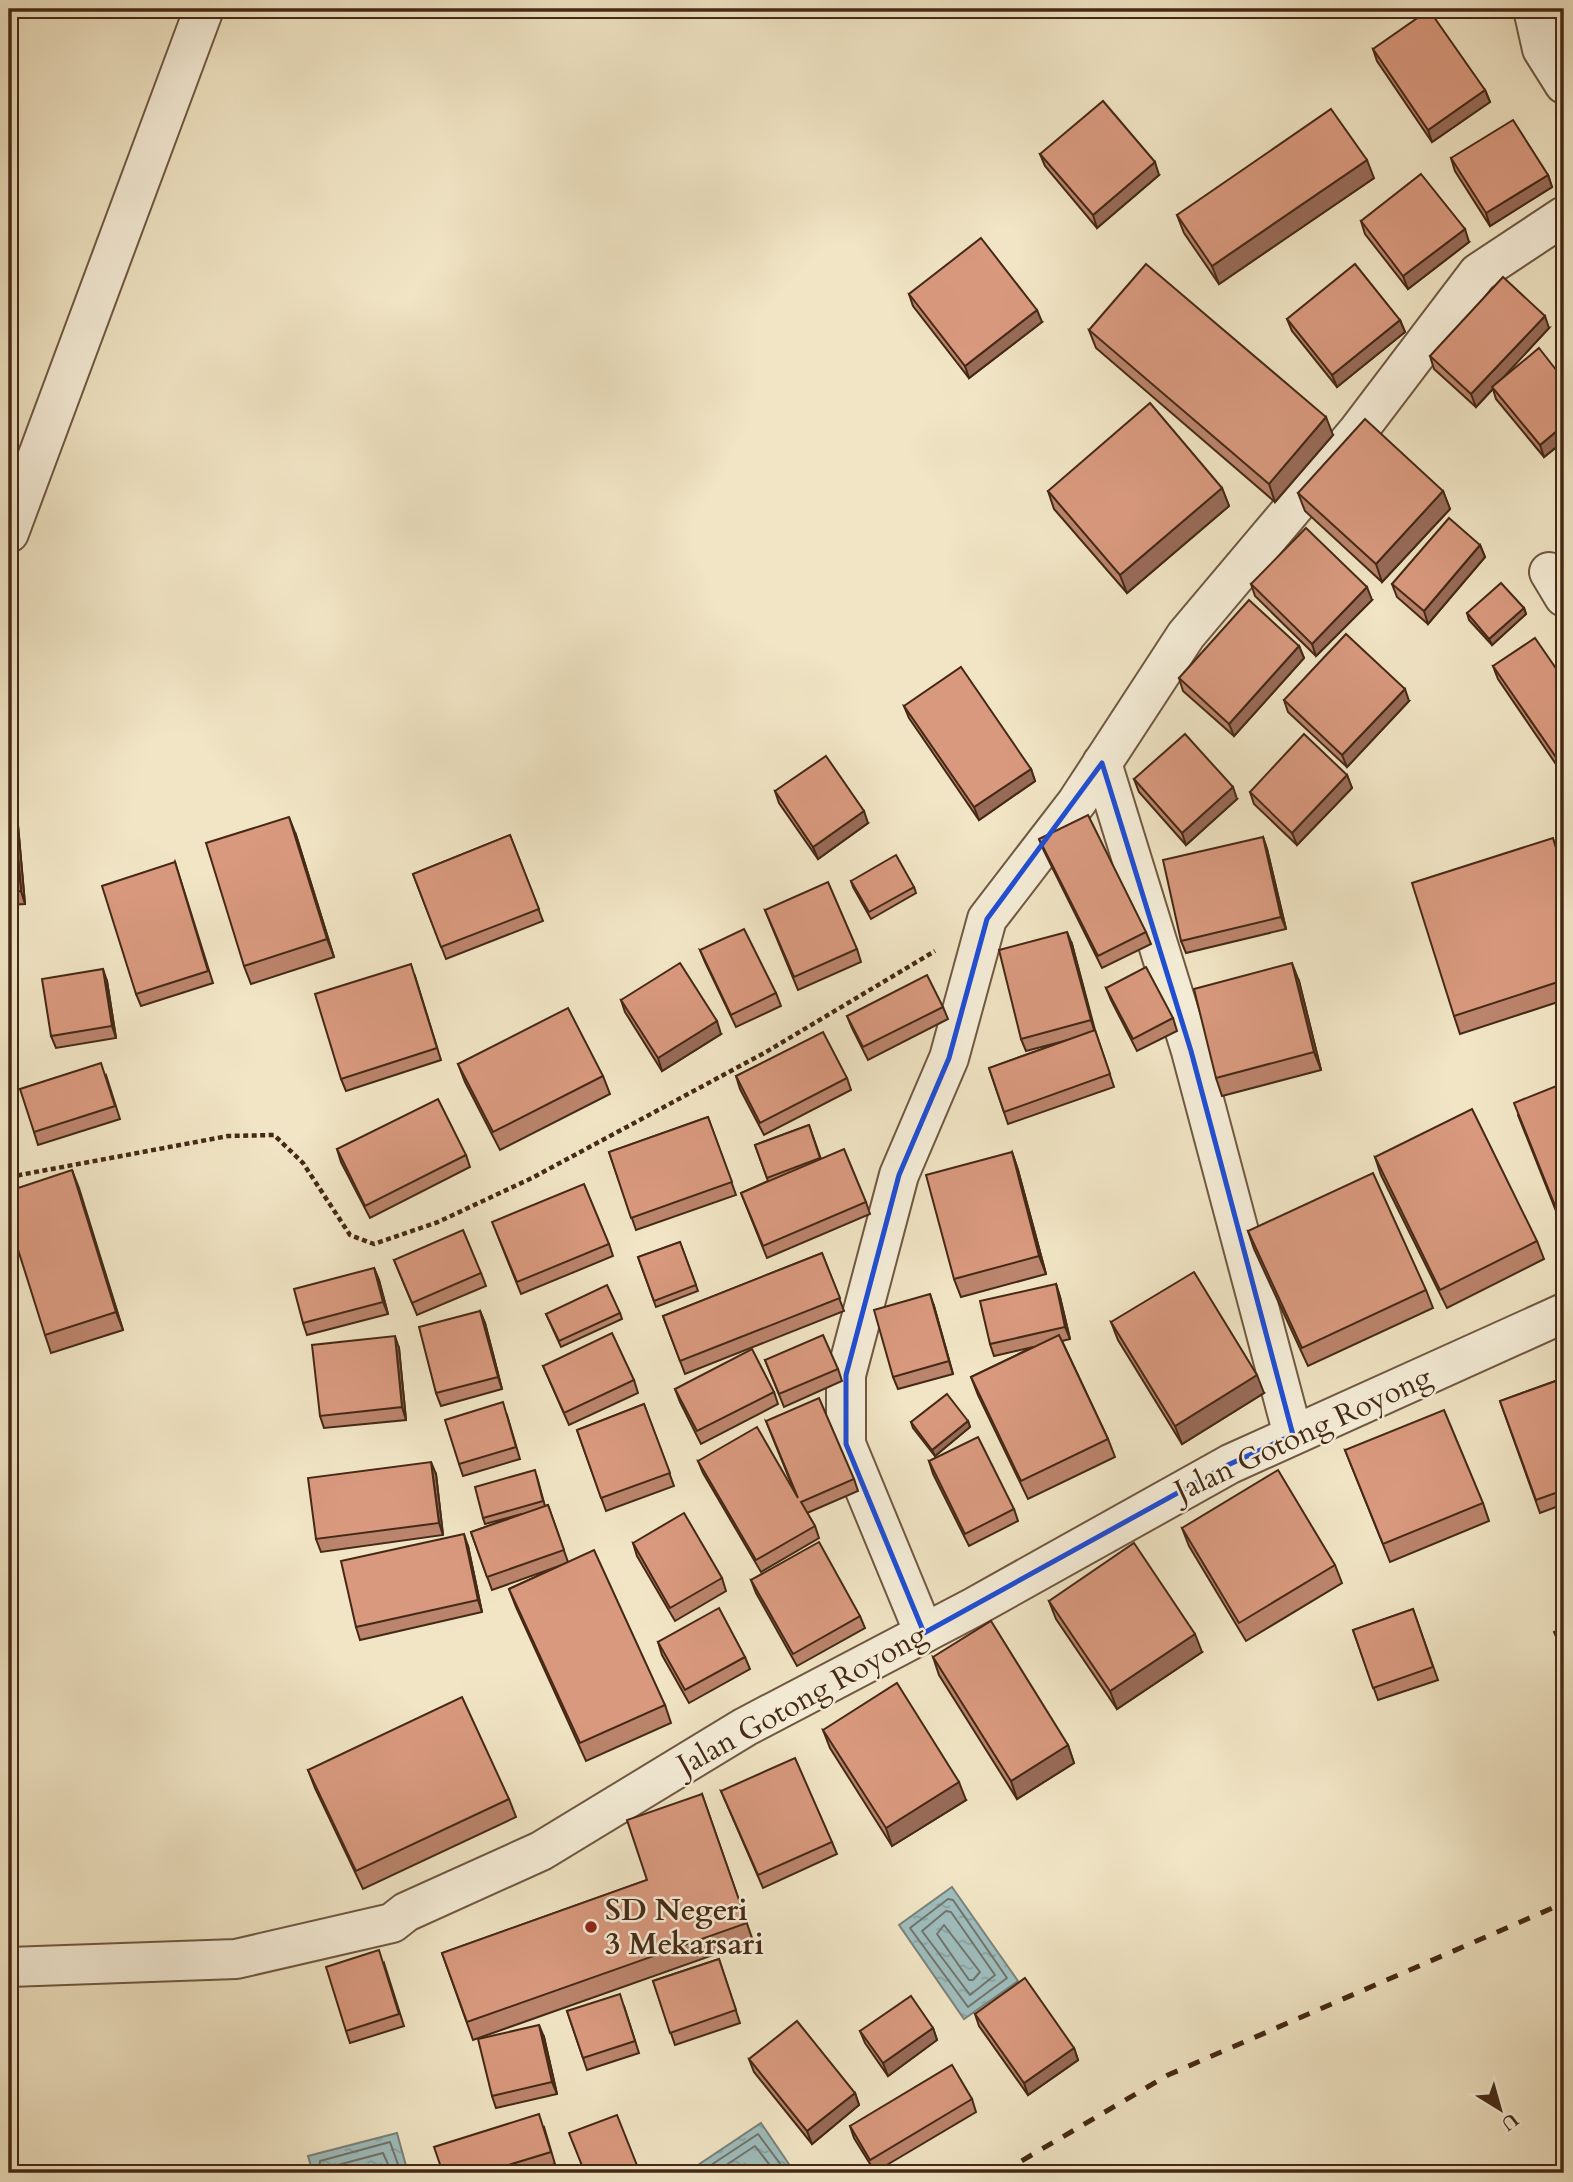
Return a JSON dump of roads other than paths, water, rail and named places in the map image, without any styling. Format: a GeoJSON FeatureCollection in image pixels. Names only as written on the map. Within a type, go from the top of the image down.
{"type":"FeatureCollection","features":[{"type":"Feature","properties":{"kind":"street"},"geometry":{"type":"LineString","coordinates":[[9,533],[204,9]]}},
{"type":"Feature","properties":{"kind":"street"},"geometry":{"type":"LineString","coordinates":[[1533,9],[1542,49],[1564,84]]}},
{"type":"Feature","properties":{"kind":"street"},"geometry":{"type":"LineString","coordinates":[[924,1633],[846,1444],[846,1375],[899,1175],[949,1058],[987,919],[1077,802],[1186,635],[1359,431],[1478,273],[1564,216]]}},
{"type":"Feature","properties":{"kind":"street"},"geometry":{"type":"LineString","coordinates":[[1102,763],[1191,1051],[1293,1435]]}},
{"type":"Feature","properties":{"kind":"street","name":"Jalan Gotong Royong"},"geometry":{"type":"LineString","coordinates":[[9,1967],[236,1959],[392,1923],[407,1912],[541,1851],[745,1727],[924,1633],[1230,1464],[1564,1313]]}},
{"type":"Feature","properties":{"kind":"water"},"geometry":{"type":"Polygon","coordinates":[[[952,1887],[1018,1981],[964,2019],[899,1925],[952,1887]]]}},
{"type":"Feature","properties":{"kind":"water"},"geometry":{"type":"Polygon","coordinates":[[[761,2123],[795,2173],[686,2173],[761,2123]]]}},
{"type":"Feature","properties":{"kind":"water"},"geometry":{"type":"Polygon","coordinates":[[[397,2133],[408,2173],[313,2173],[308,2156],[397,2133]]]}},
{"type":"Feature","properties":{"kind":"railway"},"geometry":{"type":"LineString","coordinates":[[1001,2173],[1168,2075],[1564,1903]]}},
{"type":"Feature","properties":{"kind":"place","name":"SD Negeri 3 Mekarsari"},"geometry":{"type":"Point","coordinates":[591,1927]}}]}
